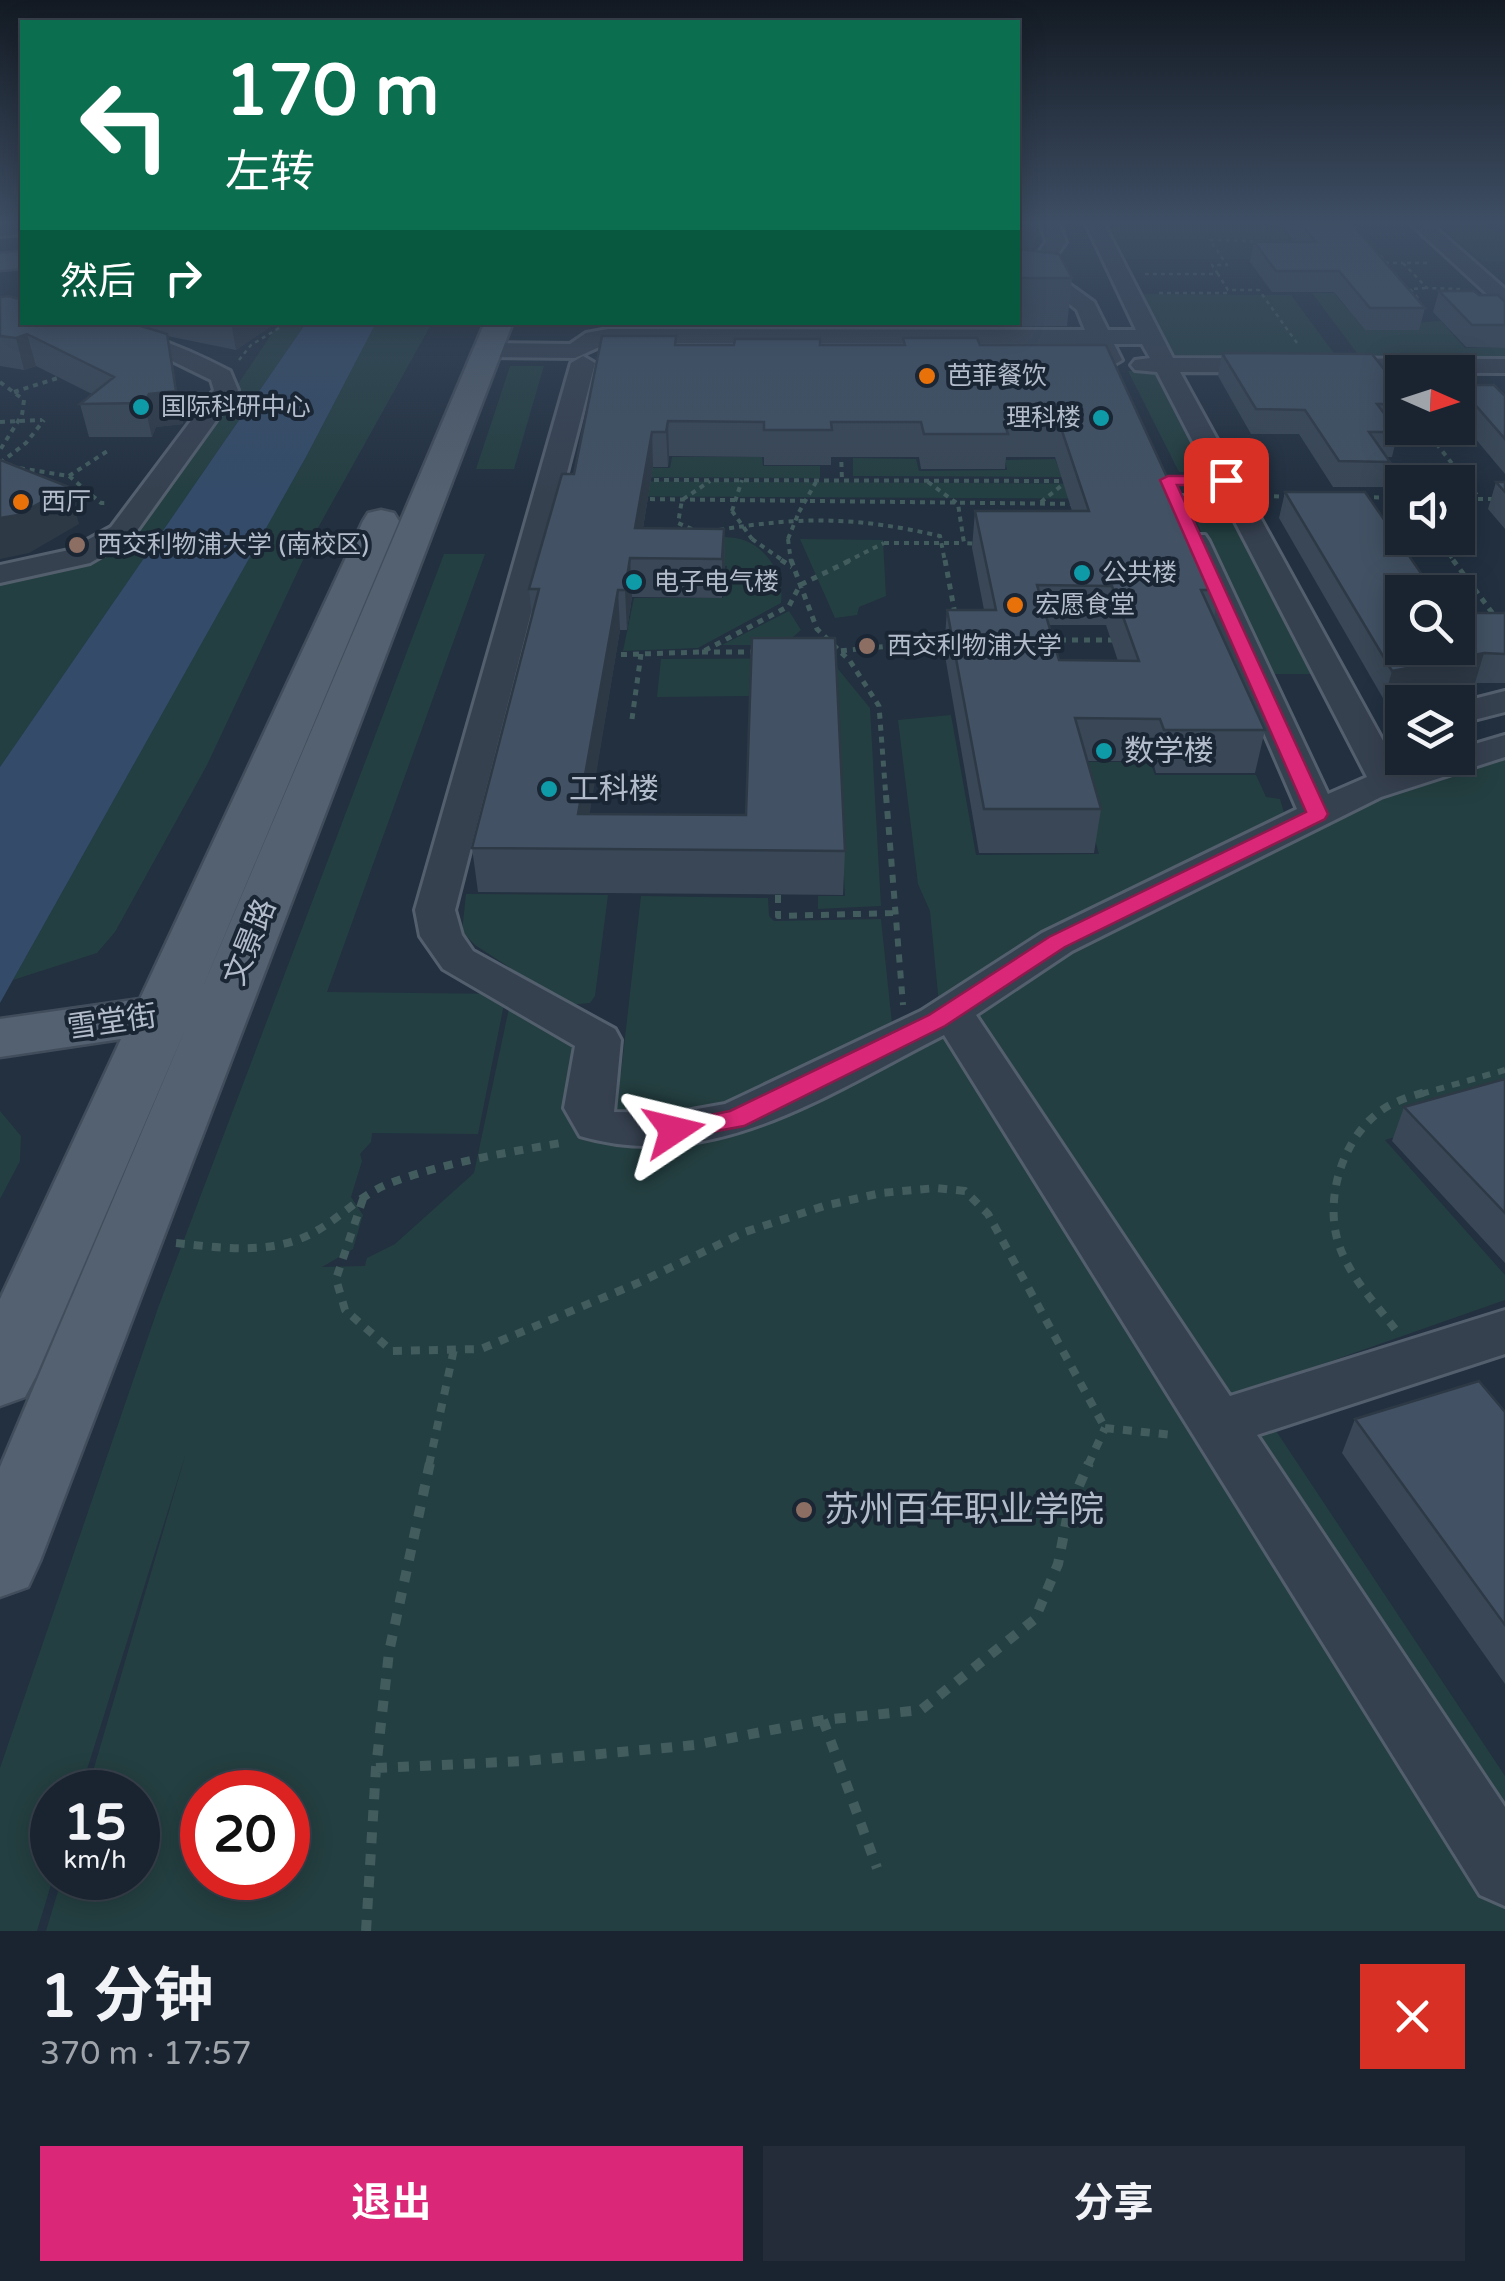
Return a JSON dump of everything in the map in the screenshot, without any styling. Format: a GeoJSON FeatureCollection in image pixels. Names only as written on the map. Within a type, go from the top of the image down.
{"type":"FeatureCollection","features":[{"type":"Feature","properties":{"kind":"main road","name":"文景路"},"geometry":{"type":"LineString","coordinates":[[0,1376],[185,1026],[486,332]]}},
{"type":"Feature","properties":{"kind":"main road","name":"文景路"},"geometry":{"type":"LineString","coordinates":[[0,1562],[131,1233],[185,1026]]}},
{"type":"Feature","properties":{"kind":"main road","name":"雪堂街"},"geometry":{"type":"LineString","coordinates":[[0,1038],[185,1026]]}},
{"type":"Feature","properties":{"kind":"main road","name":"雪堂街"},"geometry":{"type":"LineString","coordinates":[[0,1066],[185,1026]]}},
{"type":"Feature","properties":{"kind":"lane"},"geometry":{"type":"LineString","coordinates":[[1089,314],[1111,361]]}},
{"type":"Feature","properties":{"kind":"lane"},"geometry":{"type":"LineString","coordinates":[[1139,314],[1387,781]]}},
{"type":"Feature","properties":{"kind":"lane"},"geometry":{"type":"LineString","coordinates":[[0,574],[77,558],[105,547],[121,533],[226,390],[223,380],[204,366],[158,346],[83,325]]}},
{"type":"Feature","properties":{"kind":"lane"},"geometry":{"type":"LineString","coordinates":[[486,332],[589,359]]}},
{"type":"Feature","properties":{"kind":"lane"},"geometry":{"type":"LineString","coordinates":[[1111,361],[1150,337]]}},
{"type":"Feature","properties":{"kind":"lane"},"geometry":{"type":"LineString","coordinates":[[1505,366],[1165,365],[728,338],[594,338],[435,910],[441,936],[458,960],[599,1040],[588,1108],[597,1124],[621,1131],[674,1130],[735,1119],[929,1023],[1057,942],[1387,781],[1505,746]]}},
{"type":"Feature","properties":{"kind":"lane"},"geometry":{"type":"LineString","coordinates":[[1233,493],[1168,480],[1318,814]]}},
{"type":"Feature","properties":{"kind":"lane"},"geometry":{"type":"LineString","coordinates":[[1475,709],[1505,701]]}},
{"type":"Feature","properties":{"kind":"lane"},"geometry":{"type":"LineString","coordinates":[[1364,740],[1385,734]]}},
{"type":"Feature","properties":{"kind":"lane"},"geometry":{"type":"LineString","coordinates":[[929,1023],[1218,1424],[1505,1870]]}},
{"type":"Feature","properties":{"kind":"lane"},"geometry":{"type":"LineString","coordinates":[[1218,1424],[1505,1332]]}},
{"type":"Feature","properties":{"kind":"path"},"geometry":{"type":"LineString","coordinates":[[1276,314],[1314,366]]}},
{"type":"Feature","properties":{"kind":"path"},"geometry":{"type":"LineString","coordinates":[[223,380],[251,345],[285,325]]}},
{"type":"Feature","properties":{"kind":"path"},"geometry":{"type":"LineString","coordinates":[[14,392],[82,370]]}},
{"type":"Feature","properties":{"kind":"path"},"geometry":{"type":"LineString","coordinates":[[0,382],[24,400],[19,420],[0,450]]}},
{"type":"Feature","properties":{"kind":"path"},"geometry":{"type":"LineString","coordinates":[[0,422],[44,420],[27,443],[0,464]]}},
{"type":"Feature","properties":{"kind":"path"},"geometry":{"type":"LineString","coordinates":[[1437,445],[1480,499]]}},
{"type":"Feature","properties":{"kind":"path"},"geometry":{"type":"LineString","coordinates":[[841,449],[842,481]]}},
{"type":"Feature","properties":{"kind":"path"},"geometry":{"type":"LineString","coordinates":[[69,476],[109,450]]}},
{"type":"Feature","properties":{"kind":"path"},"geometry":{"type":"LineString","coordinates":[[0,464],[69,476],[101,503]]}},
{"type":"Feature","properties":{"kind":"path"},"geometry":{"type":"LineString","coordinates":[[1062,464],[1069,480]]}},
{"type":"Feature","properties":{"kind":"path"},"geometry":{"type":"LineString","coordinates":[[34,482],[50,471]]}},
{"type":"Feature","properties":{"kind":"path"},"geometry":{"type":"LineString","coordinates":[[631,480],[1088,480]]}},
{"type":"Feature","properties":{"kind":"path"},"geometry":{"type":"LineString","coordinates":[[711,480],[682,500],[678,523],[688,529],[724,530],[779,520],[874,521],[940,536],[956,620]]}},
{"type":"Feature","properties":{"kind":"path"},"geometry":{"type":"LineString","coordinates":[[742,480],[732,511],[752,539],[792,566]]}},
{"type":"Feature","properties":{"kind":"path"},"geometry":{"type":"LineString","coordinates":[[1038,504],[1069,480]]}},
{"type":"Feature","properties":{"kind":"path"},"geometry":{"type":"LineString","coordinates":[[817,481],[803,502],[788,539],[792,566],[817,629],[841,652],[879,706],[896,912],[929,1023]]}},
{"type":"Feature","properties":{"kind":"path"},"geometry":{"type":"LineString","coordinates":[[927,481],[958,504],[964,544]]}},
{"type":"Feature","properties":{"kind":"path"},"geometry":{"type":"LineString","coordinates":[[1233,493],[1309,497]]}},
{"type":"Feature","properties":{"kind":"path"},"geometry":{"type":"LineString","coordinates":[[1346,497],[1385,498]]}},
{"type":"Feature","properties":{"kind":"path"},"geometry":{"type":"LineString","coordinates":[[624,498],[1091,504]]}},
{"type":"Feature","properties":{"kind":"path"},"geometry":{"type":"LineString","coordinates":[[1475,499],[1505,499]]}},
{"type":"Feature","properties":{"kind":"path"},"geometry":{"type":"LineString","coordinates":[[1038,504],[1042,518]]}},
{"type":"Feature","properties":{"kind":"path"},"geometry":{"type":"LineString","coordinates":[[702,652],[789,606],[800,586],[884,542],[980,544]]}},
{"type":"Feature","properties":{"kind":"path"},"geometry":{"type":"LineString","coordinates":[[1450,555],[1505,630]]}},
{"type":"Feature","properties":{"kind":"path"},"geometry":{"type":"LineString","coordinates":[[822,652],[960,640]]}},
{"type":"Feature","properties":{"kind":"path"},"geometry":{"type":"LineString","coordinates":[[1046,640],[1123,640]]}},
{"type":"Feature","properties":{"kind":"path"},"geometry":{"type":"LineString","coordinates":[[602,654],[763,652]]}},
{"type":"Feature","properties":{"kind":"path"},"geometry":{"type":"LineString","coordinates":[[632,719],[641,654]]}},
{"type":"Feature","properties":{"kind":"path"},"geometry":{"type":"LineString","coordinates":[[778,895],[778,916],[896,912]]}},
{"type":"Feature","properties":{"kind":"path"},"geometry":{"type":"LineString","coordinates":[[1420,1359],[1350,1271],[1332,1228],[1339,1171],[1352,1141],[1384,1107],[1505,1070]]}},
{"type":"Feature","properties":{"kind":"path"},"geometry":{"type":"LineString","coordinates":[[131,1233],[223,1249],[278,1245],[310,1235],[384,1185],[452,1164],[621,1131]]}},
{"type":"Feature","properties":{"kind":"path"},"geometry":{"type":"LineString","coordinates":[[363,1199],[336,1279],[345,1310],[392,1352],[482,1348],[638,1283],[745,1232],[824,1206],[882,1192],[965,1191],[988,1214],[1105,1428]]}},
{"type":"Feature","properties":{"kind":"path"},"geometry":{"type":"LineString","coordinates":[[366,1931],[388,1652],[454,1350]]}},
{"type":"Feature","properties":{"kind":"path"},"geometry":{"type":"LineString","coordinates":[[1105,1428],[1153,1436],[1184,1434],[1218,1424]]}},
{"type":"Feature","properties":{"kind":"path"},"geometry":{"type":"LineString","coordinates":[[376,1768],[526,1761],[695,1744],[823,1720],[921,1710],[1035,1620],[1058,1564],[1069,1508],[1105,1428]]}},
{"type":"Feature","properties":{"kind":"path"},"geometry":{"type":"LineString","coordinates":[[823,1720],[877,1868]]}},
{"type":"Feature","properties":{"kind":"green space"},"geometry":{"type":"Polygon","coordinates":[[[1150,314],[1305,314],[1339,360],[1175,358],[1150,314]]]}},
{"type":"Feature","properties":{"kind":"green space"},"geometry":{"type":"Polygon","coordinates":[[[1328,314],[1352,314],[1365,330],[1441,321],[1465,348],[1505,348],[1505,362],[1475,362],[1475,355],[1385,355],[1385,361],[1363,361],[1328,314]]]}},
{"type":"Feature","properties":{"kind":"green space"},"geometry":{"type":"Polygon","coordinates":[[[278,325],[305,325],[0,767],[0,578],[83,559],[215,418],[278,325]]]}},
{"type":"Feature","properties":{"kind":"green space"},"geometry":{"type":"Polygon","coordinates":[[[375,325],[431,325],[319,526],[207,765],[115,932],[97,953],[13,980],[306,457],[375,325]]]}},
{"type":"Feature","properties":{"kind":"green space"},"geometry":{"type":"Polygon","coordinates":[[[510,366],[544,366],[514,469],[476,469],[510,366]]]}},
{"type":"Feature","properties":{"kind":"green space"},"geometry":{"type":"Polygon","coordinates":[[[1128,371],[1155,371],[1209,473],[1179,472],[1128,371]]]}},
{"type":"Feature","properties":{"kind":"green space"},"geometry":{"type":"Polygon","coordinates":[[[672,457],[762,457],[763,466],[820,466],[820,478],[576,477],[579,468],[670,468],[672,457]]]}},
{"type":"Feature","properties":{"kind":"green space"},"geometry":{"type":"Polygon","coordinates":[[[853,458],[916,459],[919,471],[1007,470],[1005,460],[1055,459],[1062,477],[853,476],[853,458]]]}},
{"type":"Feature","properties":{"kind":"green space"},"geometry":{"type":"Polygon","coordinates":[[[573,481],[1147,484],[1153,499],[569,496],[573,481]]]}},
{"type":"Feature","properties":{"kind":"green space"},"geometry":{"type":"Polygon","coordinates":[[[1192,512],[1234,512],[1317,674],[1267,674],[1192,512]]]}},
{"type":"Feature","properties":{"kind":"green space"},"geometry":{"type":"Polygon","coordinates":[[[689,538],[734,538],[758,548],[777,573],[781,603],[698,648],[623,651],[634,598],[723,598],[727,566],[641,566],[689,538]]]}},
{"type":"Feature","properties":{"kind":"green space"},"geometry":{"type":"Polygon","coordinates":[[[800,539],[883,540],[886,596],[859,607],[857,615],[835,618],[800,539]]]}},
{"type":"Feature","properties":{"kind":"green space","name":"苏州百年职业学院"},"geometry":{"type":"Polygon","coordinates":[[[444,554],[485,554],[327,992],[506,994],[478,1134],[372,1133],[371,1142],[360,1154],[362,1161],[351,1197],[363,1215],[353,1249],[322,1267],[365,1266],[367,1258],[395,1244],[474,1173],[509,1008],[584,1049],[616,1075],[621,1073],[641,896],[768,898],[769,916],[774,921],[881,919],[893,1033],[941,1025],[930,911],[918,884],[898,720],[951,715],[976,855],[1099,854],[1073,762],[1150,762],[1155,775],[1256,775],[1266,797],[1280,799],[1287,823],[1436,775],[1475,775],[1475,763],[1505,753],[1505,1103],[1385,1140],[1505,1275],[1505,1300],[1249,1390],[1505,1776],[1505,1931],[46,1931],[55,1900],[160,1900],[160,1770],[93,1770],[186,1453],[87,1770],[30,1770],[30,1900],[46,1900],[37,1931],[0,1931],[0,1768],[158,1308],[444,554]]]}},
{"type":"Feature","properties":{"kind":"green space"},"geometry":{"type":"Polygon","coordinates":[[[789,611],[801,630],[784,645],[722,645],[789,611]]]}},
{"type":"Feature","properties":{"kind":"green space"},"geometry":{"type":"Polygon","coordinates":[[[829,658],[870,708],[881,906],[818,909],[818,896],[845,896],[834,678],[750,678],[749,696],[657,697],[661,659],[829,658]]]}},
{"type":"Feature","properties":{"kind":"green space"},"geometry":{"type":"Polygon","coordinates":[[[466,894],[608,895],[595,996],[590,1003],[567,1005],[475,945],[462,932],[466,894]]]}},
{"type":"Feature","properties":{"kind":"green space"},"geometry":{"type":"Polygon","coordinates":[[[0,1111],[21,1136],[20,1161],[0,1199],[0,1111]]]}},
{"type":"Feature","properties":{"kind":"water"},"geometry":{"type":"Polygon","coordinates":[[[305,325],[375,325],[306,457],[0,1003],[0,767],[305,325]]]}},
{"type":"Feature","properties":{"kind":"building"},"geometry":{"type":"Polygon","coordinates":[[[0,314],[20,314],[20,325],[138,325],[167,334],[176,391],[149,394],[144,403],[80,404],[114,377],[27,334],[16,338],[0,336],[0,314]]]}},
{"type":"Feature","properties":{"kind":"building"},"geometry":{"type":"Polygon","coordinates":[[[1461,314],[1505,314],[1505,325],[1472,325],[1461,314]]]}},
{"type":"Feature","properties":{"kind":"building"},"geometry":{"type":"Polygon","coordinates":[[[602,336],[676,336],[675,345],[734,345],[735,339],[820,339],[820,345],[905,345],[903,338],[977,338],[980,345],[1106,345],[1219,590],[1201,590],[1265,730],[1164,730],[1160,719],[1075,718],[1101,809],[984,809],[947,610],[996,610],[975,511],[1089,511],[1059,422],[1004,422],[1008,434],[924,434],[921,422],[831,422],[832,430],[764,430],[764,422],[668,421],[666,432],[652,432],[635,528],[724,529],[722,559],[630,558],[625,590],[618,590],[578,814],[746,815],[752,638],[835,638],[845,851],[472,848],[539,589],[529,589],[562,474],[574,474],[602,336]],[[1037,585],[1059,660],[1139,661],[1112,586],[1037,585]]]}},
{"type":"Feature","properties":{"kind":"building"},"geometry":{"type":"Polygon","coordinates":[[[1222,353],[1372,354],[1385,370],[1385,404],[1377,404],[1385,415],[1385,432],[1369,432],[1390,462],[1339,461],[1305,410],[1256,409],[1222,353]]]}},
{"type":"Feature","properties":{"kind":"building"},"geometry":{"type":"Polygon","coordinates":[[[1475,385],[1494,385],[1505,396],[1505,439],[1475,405],[1475,385]]]}},
{"type":"Feature","properties":{"kind":"building"},"geometry":{"type":"Polygon","coordinates":[[[0,460],[69,487],[18,515],[0,518],[0,460]]]}},
{"type":"Feature","properties":{"kind":"building"},"geometry":{"type":"Polygon","coordinates":[[[1285,492],[1365,492],[1385,521],[1385,555],[1408,555],[1422,575],[1385,575],[1385,659],[1285,492]]]}},
{"type":"Feature","properties":{"kind":"building"},"geometry":{"type":"Polygon","coordinates":[[[1475,613],[1505,613],[1505,654],[1475,655],[1475,613]]]}},
{"type":"Feature","properties":{"kind":"building"},"geometry":{"type":"Polygon","coordinates":[[[1388,665],[1423,665],[1392,671],[1388,665]]]}},
{"type":"Feature","properties":{"kind":"building"},"geometry":{"type":"Polygon","coordinates":[[[1505,1079],[1505,1213],[1404,1107],[1505,1079]]]}},
{"type":"Feature","properties":{"kind":"building"},"geometry":{"type":"Polygon","coordinates":[[[1479,1381],[1505,1412],[1505,1625],[1355,1419],[1479,1381]]]}},
{"type":"Feature","properties":{"kind":"place","name":"芭菲餐饮"},"geometry":{"type":"Point","coordinates":[927,376]}},
{"type":"Feature","properties":{"kind":"place","name":"国际科研中心"},"geometry":{"type":"Point","coordinates":[141,407]}},
{"type":"Feature","properties":{"kind":"place","name":"理科楼"},"geometry":{"type":"Point","coordinates":[1101,418]}},
{"type":"Feature","properties":{"kind":"place","name":"西厅"},"geometry":{"type":"Point","coordinates":[21,502]}},
{"type":"Feature","properties":{"kind":"place","name":"西交利物浦大学 (南校区)"},"geometry":{"type":"Point","coordinates":[77,545]}},
{"type":"Feature","properties":{"kind":"place","name":"公共楼"},"geometry":{"type":"Point","coordinates":[1082,573]}},
{"type":"Feature","properties":{"kind":"place","name":"电子电气楼"},"geometry":{"type":"Point","coordinates":[634,582]}},
{"type":"Feature","properties":{"kind":"place","name":"宏愿食堂"},"geometry":{"type":"Point","coordinates":[1015,605]}},
{"type":"Feature","properties":{"kind":"place","name":"西交利物浦大学"},"geometry":{"type":"Point","coordinates":[867,646]}},
{"type":"Feature","properties":{"kind":"place","name":"数学楼"},"geometry":{"type":"Point","coordinates":[1104,751]}},
{"type":"Feature","properties":{"kind":"place","name":"工科楼"},"geometry":{"type":"Point","coordinates":[549,789]}},
{"type":"Feature","properties":{"kind":"place","name":"苏州百年职业学院"},"geometry":{"type":"Point","coordinates":[804,1510]}},
{"type":"Feature","properties":{"kind":"route"},"geometry":{"type":"LineString","coordinates":[[674,1130],[735,1119],[872,1052],[937,1020],[1057,942],[1318,814],[1168,480],[1226,480]]}}]}
